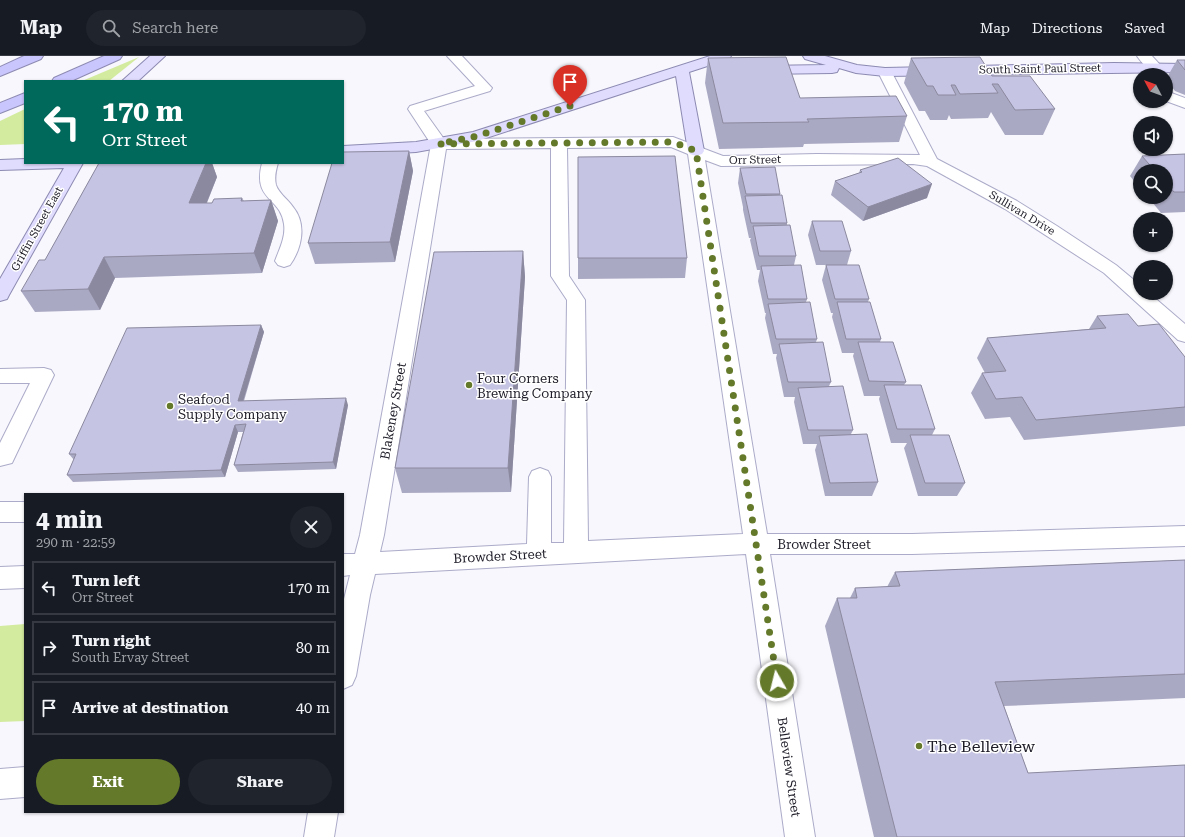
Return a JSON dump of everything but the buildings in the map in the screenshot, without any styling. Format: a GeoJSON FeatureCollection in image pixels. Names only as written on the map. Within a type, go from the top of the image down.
{"type":"FeatureCollection","features":[{"type":"Feature","properties":{"kind":"highway"},"geometry":{"type":"LineString","coordinates":[[0,72],[36,56]]}},
{"type":"Feature","properties":{"kind":"highway"},"geometry":{"type":"LineString","coordinates":[[61,80],[115,56]]}},
{"type":"Feature","properties":{"kind":"highway"},"geometry":{"type":"LineString","coordinates":[[0,109],[24,97]]}},
{"type":"Feature","properties":{"kind":"main road"},"geometry":{"type":"LineString","coordinates":[[131,80],[158,56]]}},
{"type":"Feature","properties":{"kind":"main road"},"geometry":{"type":"LineString","coordinates":[[344,150],[416,147],[477,136],[724,56]]}},
{"type":"Feature","properties":{"kind":"main road","name":"South Saint Paul Street"},"geometry":{"type":"LineString","coordinates":[[810,56],[856,69],[885,72],[1128,68]]}},
{"type":"Feature","properties":{"kind":"main road"},"geometry":{"type":"LineString","coordinates":[[1029,56],[1133,68]]}},
{"type":"Feature","properties":{"kind":"main road"},"geometry":{"type":"LineString","coordinates":[[1173,68],[1185,68]]}},
{"type":"Feature","properties":{"kind":"main road"},"geometry":{"type":"LineString","coordinates":[[745,70],[856,69]]}},
{"type":"Feature","properties":{"kind":"main road"},"geometry":{"type":"LineString","coordinates":[[681,70],[729,70]]}},
{"type":"Feature","properties":{"kind":"main road"},"geometry":{"type":"LineString","coordinates":[[681,70],[686,85],[696,151]]}},
{"type":"Feature","properties":{"kind":"main road"},"geometry":{"type":"LineString","coordinates":[[0,165],[34,164]]}},
{"type":"Feature","properties":{"kind":"main road","name":"Griffin Street East"},"geometry":{"type":"LineString","coordinates":[[0,295],[74,164]]}},
{"type":"Feature","properties":{"kind":"street"},"geometry":{"type":"LineString","coordinates":[[439,144],[415,109],[485,88],[454,56]]}},
{"type":"Feature","properties":{"kind":"street"},"geometry":{"type":"LineString","coordinates":[[1144,56],[1156,68]]}},
{"type":"Feature","properties":{"kind":"street"},"geometry":{"type":"LineString","coordinates":[[885,72],[931,162]]}},
{"type":"Feature","properties":{"kind":"street"},"geometry":{"type":"LineString","coordinates":[[1173,98],[1185,104]]}},
{"type":"Feature","properties":{"kind":"street","name":"Orr Street"},"geometry":{"type":"LineString","coordinates":[[439,144],[673,142],[722,161],[913,159],[931,162]]}},
{"type":"Feature","properties":{"kind":"street"},"geometry":{"type":"LineString","coordinates":[[559,143],[560,276],[576,300],[576,552]]}},
{"type":"Feature","properties":{"kind":"street","name":"Blakeney Street"},"geometry":{"type":"LineString","coordinates":[[344,670],[357,595],[354,564],[372,535],[439,144]]}},
{"type":"Feature","properties":{"kind":"street","name":"Belleview Street"},"geometry":{"type":"LineString","coordinates":[[696,151],[757,544],[800,837]]}},
{"type":"Feature","properties":{"kind":"street","name":"Sullivan Drive"},"geometry":{"type":"LineString","coordinates":[[931,162],[1010,205],[1110,269],[1185,335]]}},
{"type":"Feature","properties":{"kind":"street"},"geometry":{"type":"LineString","coordinates":[[270,164],[267,171],[267,184],[273,196],[287,210],[293,224],[292,238],[284,261]]}},
{"type":"Feature","properties":{"kind":"street"},"geometry":{"type":"LineString","coordinates":[[0,376],[44,375],[1,460]]}},
{"type":"Feature","properties":{"kind":"street"},"geometry":{"type":"LineString","coordinates":[[539,554],[540,477]]}},
{"type":"Feature","properties":{"kind":"street"},"geometry":{"type":"LineString","coordinates":[[0,512],[24,512]]}},
{"type":"Feature","properties":{"kind":"street","name":"Browder Street"},"geometry":{"type":"LineString","coordinates":[[354,564],[757,544],[912,544],[1185,536]]}},
{"type":"Feature","properties":{"kind":"street"},"geometry":{"type":"LineString","coordinates":[[0,578],[24,578]]}},
{"type":"Feature","properties":{"kind":"street"},"geometry":{"type":"LineString","coordinates":[[0,784],[24,782]]}},
{"type":"Feature","properties":{"kind":"street"},"geometry":{"type":"LineString","coordinates":[[319,837],[323,813]]}},
{"type":"Feature","properties":{"kind":"green space"},"geometry":{"type":"Polygon","coordinates":[[[139,57],[110,80],[84,80],[139,57]]]}},
{"type":"Feature","properties":{"kind":"green space"},"geometry":{"type":"Polygon","coordinates":[[[24,109],[24,144],[0,145],[0,121],[24,109]]]}},
{"type":"Feature","properties":{"kind":"green space"},"geometry":{"type":"Polygon","coordinates":[[[24,624],[24,721],[0,722],[0,626],[24,624]]]}},
{"type":"Feature","properties":{"kind":"place","name":"Four Corners Brewing Company"},"geometry":{"type":"Point","coordinates":[469,385]}},
{"type":"Feature","properties":{"kind":"place","name":"Seafood Supply Company"},"geometry":{"type":"Point","coordinates":[170,406]}},
{"type":"Feature","properties":{"kind":"place","name":"The Belleview"},"geometry":{"type":"Point","coordinates":[919,746]}},
{"type":"Feature","properties":{"kind":"route"},"geometry":{"type":"LineString","coordinates":[[570,106],[477,136],[439,144],[673,142],[696,151],[777,681]]}}]}
